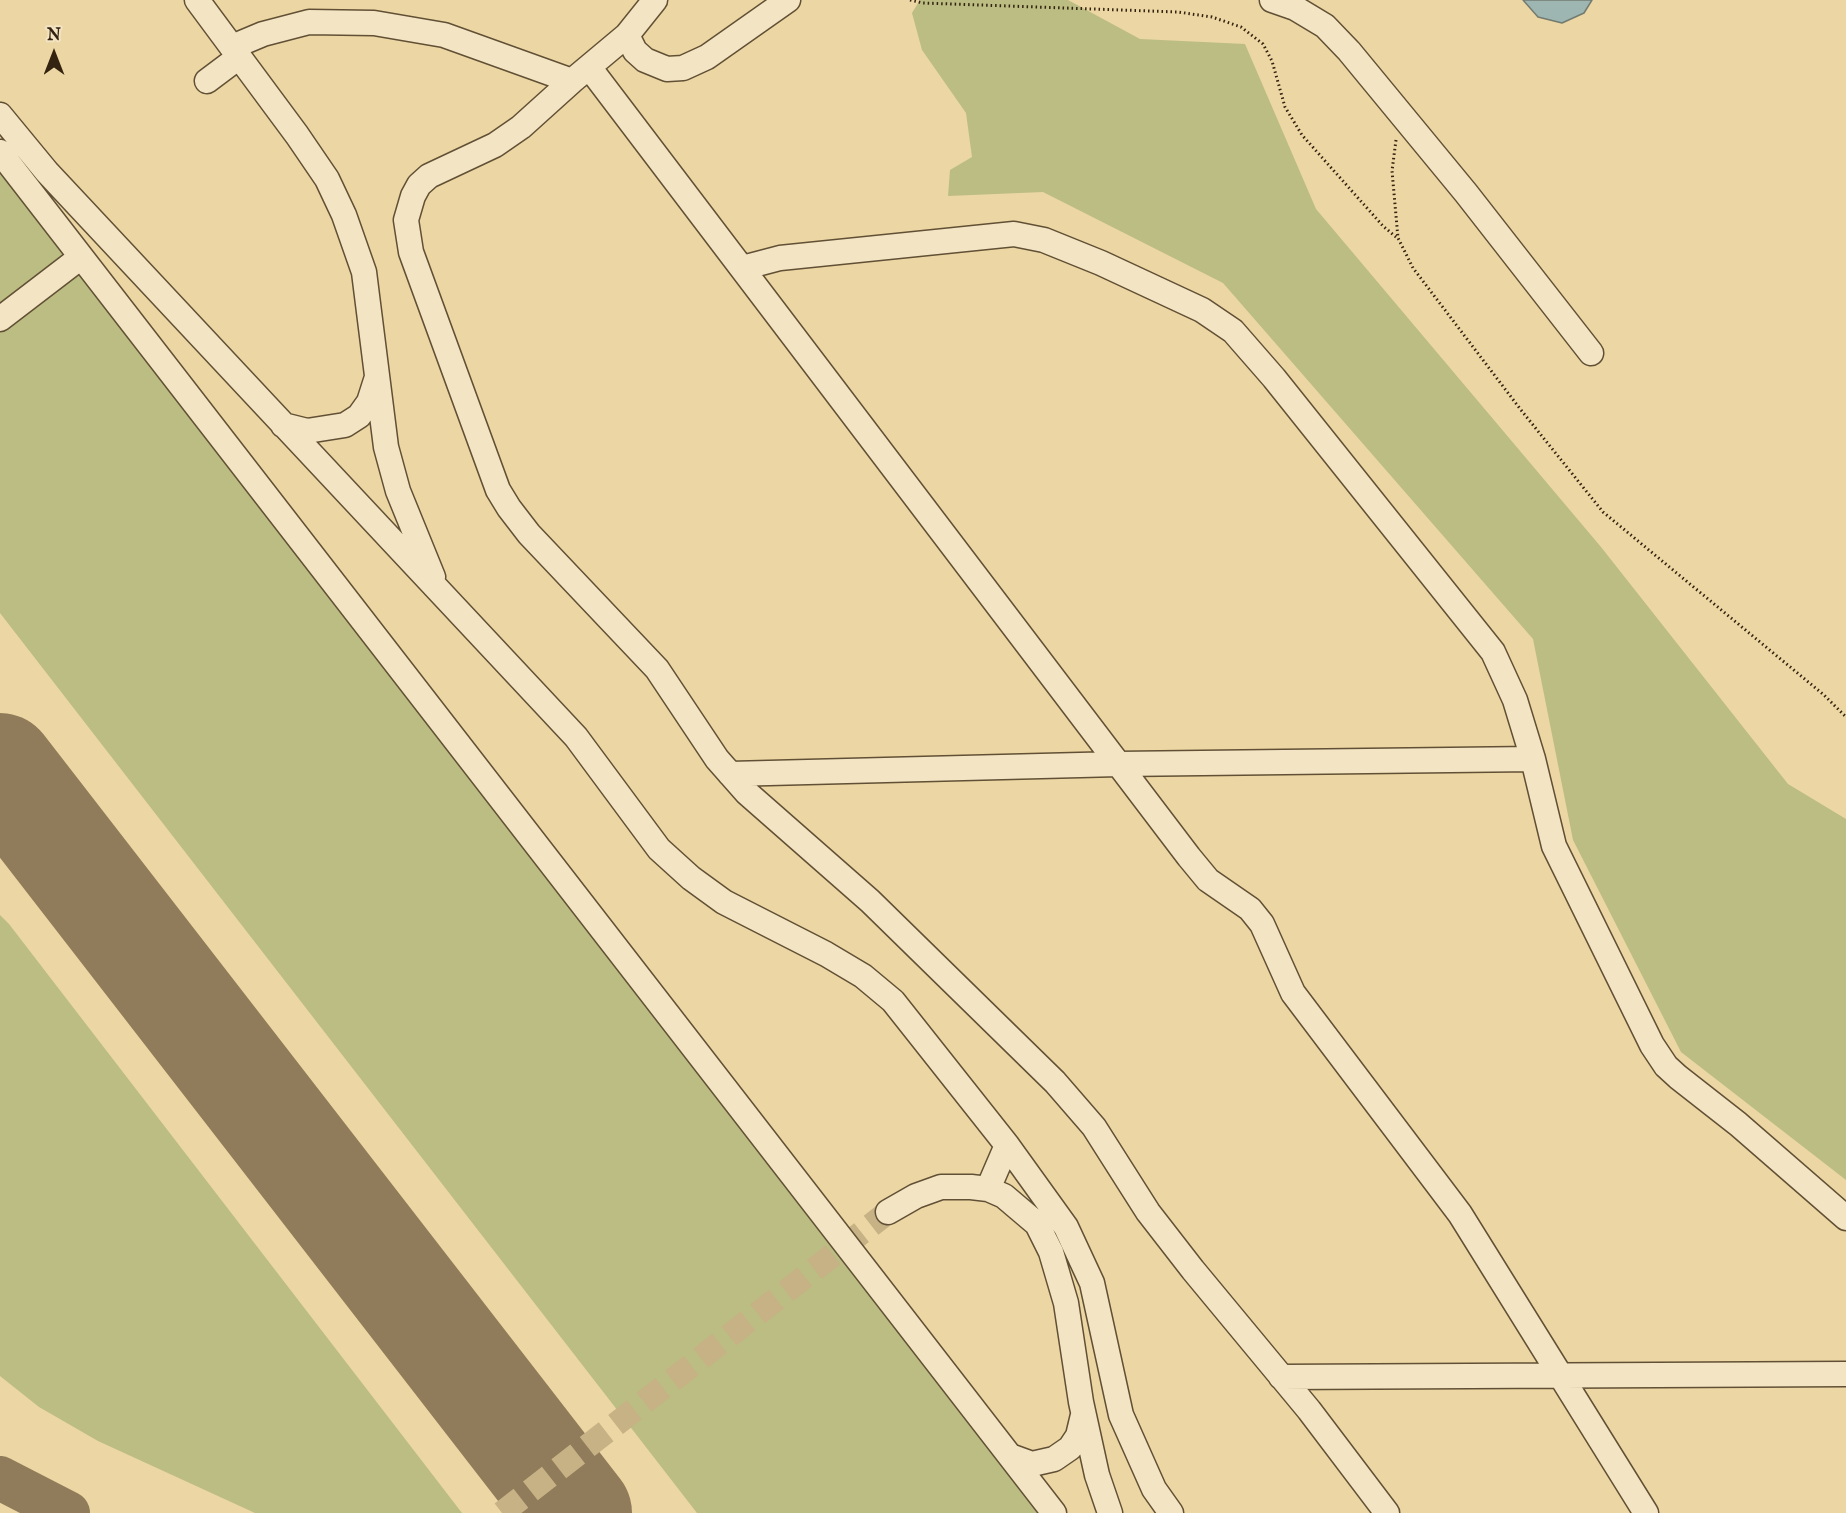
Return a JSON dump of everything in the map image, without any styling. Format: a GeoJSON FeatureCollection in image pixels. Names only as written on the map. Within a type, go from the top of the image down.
{"type":"FeatureCollection","features":[{"type":"Feature","properties":{"kind":"lane"},"geometry":{"type":"LineString","coordinates":[[197,0],[327,179],[344,214],[364,272],[386,447],[398,491],[438,590]]}},
{"type":"Feature","properties":{"kind":"lane"},"geometry":{"type":"LineString","coordinates":[[655,0],[627,35],[521,127],[495,145],[441,169],[419,185],[408,207],[406,220],[411,252],[498,490],[529,534],[657,669],[717,759],[747,793],[870,901],[1055,1082],[1094,1127],[1148,1212],[1387,1513]]}},
{"type":"Feature","properties":{"kind":"lane"},"geometry":{"type":"LineString","coordinates":[[627,35],[635,51],[645,60],[667,69],[683,68],[707,57],[788,0]]}},
{"type":"Feature","properties":{"kind":"lane"},"geometry":{"type":"LineString","coordinates":[[1272,0],[1295,8],[1325,26],[1349,51],[1466,194],[1591,353]]}},
{"type":"Feature","properties":{"kind":"lane"},"geometry":{"type":"LineString","coordinates":[[207,81],[236,52],[263,34],[309,22],[374,23],[444,35],[580,74],[742,268],[1208,880],[1250,909],[1262,924],[1293,993],[1460,1214],[1646,1513]]}},
{"type":"Feature","properties":{"kind":"lane"},"geometry":{"type":"LineString","coordinates":[[0,115],[55,181],[576,737],[659,849],[691,878],[724,902],[826,954],[863,976],[893,1001],[1007,1145],[1066,1227],[1092,1283],[1121,1415],[1154,1489],[1171,1513]]}},
{"type":"Feature","properties":{"kind":"lane"},"geometry":{"type":"LineString","coordinates":[[0,152],[1054,1513]]}},
{"type":"Feature","properties":{"kind":"lane"},"geometry":{"type":"LineString","coordinates":[[742,268],[780,258],[1014,234],[1044,240],[1101,263],[1220,320],[1250,348],[1487,642],[1507,680],[1533,759],[1554,846],[1652,1045],[1666,1066],[1738,1124],[1846,1218]]}},
{"type":"Feature","properties":{"kind":"lane"},"geometry":{"type":"LineString","coordinates":[[0,319],[81,257]]}},
{"type":"Feature","properties":{"kind":"lane"},"geometry":{"type":"LineString","coordinates":[[283,425],[307,431],[345,425],[359,416],[369,402],[378,374]]}},
{"type":"Feature","properties":{"kind":"lane"},"geometry":{"type":"LineString","coordinates":[[730,774],[1119,764],[1533,759]]}},
{"type":"Feature","properties":{"kind":"lane"},"geometry":{"type":"LineString","coordinates":[[988,1189],[1007,1145]]}},
{"type":"Feature","properties":{"kind":"lane"},"geometry":{"type":"LineString","coordinates":[[888,1212],[916,1196],[941,1186],[988,1189],[1018,1206],[1037,1224],[1052,1252],[1066,1303],[1083,1414],[1097,1475],[1110,1513]]}},
{"type":"Feature","properties":{"kind":"lane"},"geometry":{"type":"LineString","coordinates":[[1281,1377],[1846,1374]]}},
{"type":"Feature","properties":{"kind":"lane"},"geometry":{"type":"LineString","coordinates":[[1010,1456],[1032,1464],[1054,1459],[1070,1448],[1078,1436],[1083,1414]]}},
{"type":"Feature","properties":{"kind":"path"},"geometry":{"type":"LineString","coordinates":[[909,0],[923,3],[1178,12],[1212,17],[1241,27],[1263,44],[1272,62],[1285,108],[1302,135],[1383,226],[1398,238]]}},
{"type":"Feature","properties":{"kind":"path"},"geometry":{"type":"LineString","coordinates":[[1402,118],[1395,140],[1392,171],[1398,238],[1413,268],[1603,512],[1824,695],[1846,717]]}},
{"type":"Feature","properties":{"kind":"green space"},"geometry":{"type":"Polygon","coordinates":[[[920,0],[1068,0],[1140,39],[1245,44],[1316,209],[1601,547],[1788,784],[1846,819],[1846,1180],[1681,1052],[1573,840],[1533,639],[1223,283],[1043,192],[948,196],[950,170],[972,157],[966,113],[922,50],[912,13],[920,0]]]}},
{"type":"Feature","properties":{"kind":"green space"},"geometry":{"type":"Polygon","coordinates":[[[0,152],[1054,1513],[697,1513],[0,613],[0,152]]]}},
{"type":"Feature","properties":{"kind":"green space"},"geometry":{"type":"Polygon","coordinates":[[[0,915],[462,1513],[255,1513],[98,1441],[39,1407],[0,1376],[0,915]]]}},
{"type":"Feature","properties":{"kind":"water"},"geometry":{"type":"Polygon","coordinates":[[[1523,0],[1592,0],[1584,13],[1562,23],[1538,17],[1523,0]]]}},
{"type":"Feature","properties":{"kind":"taxiway"},"geometry":{"type":"LineString","coordinates":[[0,802],[88,882]]}},
{"type":"Feature","properties":{"kind":"taxiway"},"geometry":{"type":"LineString","coordinates":[[0,1478],[68,1513]]}},
{"type":"Feature","properties":{"kind":"taxiway"},"geometry":{"type":"LineString","coordinates":[[559,1489],[564,1513]]}},
{"type":"Feature","properties":{"kind":"runway"},"geometry":{"type":"LineString","coordinates":[[0,768],[577,1513]]}},
{"type":"Feature","properties":{"kind":"tunnel"},"geometry":{"type":"LineString","coordinates":[[502,1513],[888,1212]]}}]}
